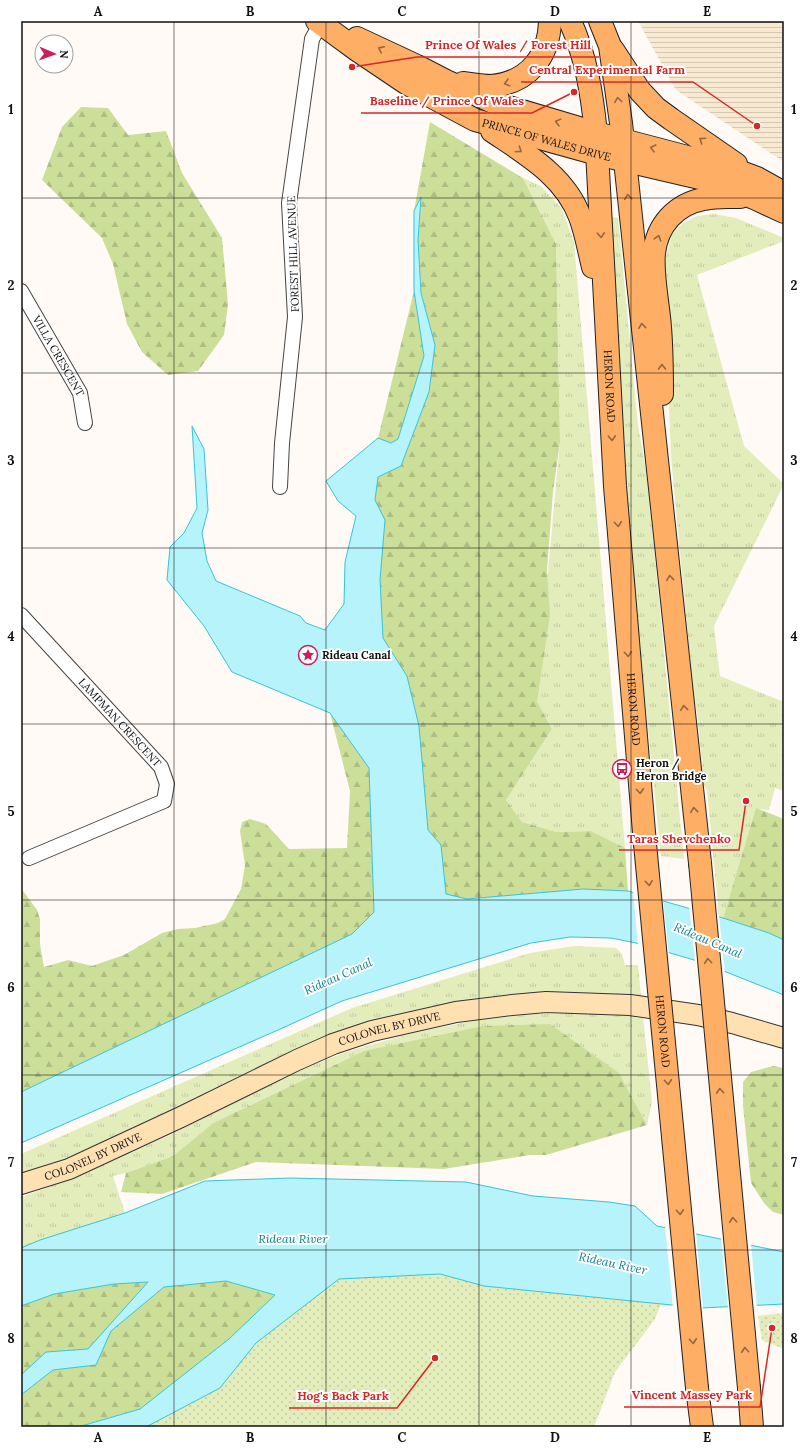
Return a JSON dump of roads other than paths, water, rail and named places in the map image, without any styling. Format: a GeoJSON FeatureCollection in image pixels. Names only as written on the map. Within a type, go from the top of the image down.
{"type":"FeatureCollection","features":[{"type":"Feature","properties":{"kind":"main road"},"geometry":{"type":"LineString","coordinates":[[446,81],[489,86],[505,84],[519,79],[535,65],[540,58],[548,38],[550,21]]}},
{"type":"Feature","properties":{"kind":"main road","name":"HERON ROAD"},"geometry":{"type":"LineString","coordinates":[[570,21],[582,51],[590,85],[597,143],[615,486],[645,844],[702,1427]]}},
{"type":"Feature","properties":{"kind":"main road"},"geometry":{"type":"LineString","coordinates":[[600,21],[610,46],[640,90],[656,108],[756,188]]}},
{"type":"Feature","properties":{"kind":"main road","name":"PRINCE OF WALES DRIVE"},"geometry":{"type":"LineString","coordinates":[[321,24],[364,40],[475,120],[597,143],[624,150],[650,167],[704,179],[784,193]]}},
{"type":"Feature","properties":{"kind":"main road"},"geometry":{"type":"LineString","coordinates":[[610,46],[624,150],[700,862],[752,1427]]}},
{"type":"Feature","properties":{"kind":"main road","name":"PRINCE OF WALES DRIVE"},"geometry":{"type":"LineString","coordinates":[[411,74],[446,81],[495,103],[597,143]]}},
{"type":"Feature","properties":{"kind":"main road"},"geometry":{"type":"LineString","coordinates":[[475,120],[531,158],[552,174],[561,184],[573,202],[580,217],[605,315]]}},
{"type":"Feature","properties":{"kind":"main road"},"geometry":{"type":"LineString","coordinates":[[663,518],[661,333],[654,266],[656,243],[665,222],[672,214],[686,204],[756,188]]}},
{"type":"Feature","properties":{"kind":"main road","name":"PRINCE OF WALES DRIVE"},"geometry":{"type":"LineString","coordinates":[[756,188],[784,212]]}},
{"type":"Feature","properties":{"kind":"main road","name":"COLONEL BY DRIVE"},"geometry":{"type":"LineString","coordinates":[[21,1184],[68,1169],[333,1044],[372,1030],[456,1012],[546,1002],[630,1005],[698,1015],[784,1038]]}},
{"type":"Feature","properties":{"kind":"street","name":"FOREST HILL AVENUE"},"geometry":{"type":"LineString","coordinates":[[280,487],[282,444],[295,317],[288,203],[312,39],[321,24]]}},
{"type":"Feature","properties":{"kind":"street","name":"VILLA CRESCENT"},"geometry":{"type":"LineString","coordinates":[[21,291],[80,393],[85,423]]}},
{"type":"Feature","properties":{"kind":"street","name":"LAMPMAN CRESCENT"},"geometry":{"type":"LineString","coordinates":[[21,615],[161,766],[167,784],[164,801],[29,858]]}},
{"type":"Feature","properties":{"kind":"water","name":"Rideau Canal"},"geometry":{"type":"Polygon","coordinates":[[[421,197],[418,240],[421,293],[435,345],[429,392],[401,466],[378,477],[375,500],[385,520],[380,580],[383,638],[407,676],[419,726],[428,830],[441,845],[446,894],[467,899],[583,889],[628,891],[723,918],[769,933],[784,940],[784,995],[701,962],[636,943],[611,938],[570,937],[531,943],[342,1001],[21,1143],[21,1092],[352,934],[374,912],[369,768],[330,713],[232,672],[204,626],[167,580],[170,547],[184,533],[197,508],[192,426],[204,449],[208,510],[202,533],[207,561],[216,581],[300,616],[306,623],[325,630],[344,604],[345,562],[356,516],[338,501],[326,481],[378,438],[391,443],[398,439],[424,356],[414,291],[414,211],[421,197]]]}},
{"type":"Feature","properties":{"kind":"water","name":"Rideau River"},"geometry":{"type":"Polygon","coordinates":[[[290,1178],[466,1182],[533,1196],[609,1202],[635,1206],[657,1226],[784,1252],[784,1304],[701,1308],[484,1286],[440,1274],[339,1279],[256,1343],[220,1388],[146,1427],[78,1427],[140,1409],[229,1339],[275,1295],[226,1281],[164,1287],[111,1331],[96,1365],[53,1370],[21,1395],[21,1375],[46,1352],[88,1349],[148,1282],[114,1284],[54,1294],[21,1306],[21,1248],[40,1240],[125,1213],[205,1181],[290,1178]]]}},
{"type":"Feature","properties":{"kind":"place","name":"Prince Of Wales / Forest Hill"},"geometry":{"type":"Point","coordinates":[352,67]}},
{"type":"Feature","properties":{"kind":"place","name":"Baseline / Prince Of Wales"},"geometry":{"type":"Point","coordinates":[574,92]}},
{"type":"Feature","properties":{"kind":"place","name":"Central Experimental Farm"},"geometry":{"type":"Point","coordinates":[757,126]}},
{"type":"Feature","properties":{"kind":"place","name":"Rideau Canal"},"geometry":{"type":"Point","coordinates":[308,655]}},
{"type":"Feature","properties":{"kind":"place","name":"Heron / Heron Bridge"},"geometry":{"type":"Point","coordinates":[622,769]}},
{"type":"Feature","properties":{"kind":"place","name":"Taras Shevchenko"},"geometry":{"type":"Point","coordinates":[746,801]}},
{"type":"Feature","properties":{"kind":"place","name":"Vincent Massey Park"},"geometry":{"type":"Point","coordinates":[772,1328]}},
{"type":"Feature","properties":{"kind":"place","name":"Hog's Back Park"},"geometry":{"type":"Point","coordinates":[435,1358]}}]}
